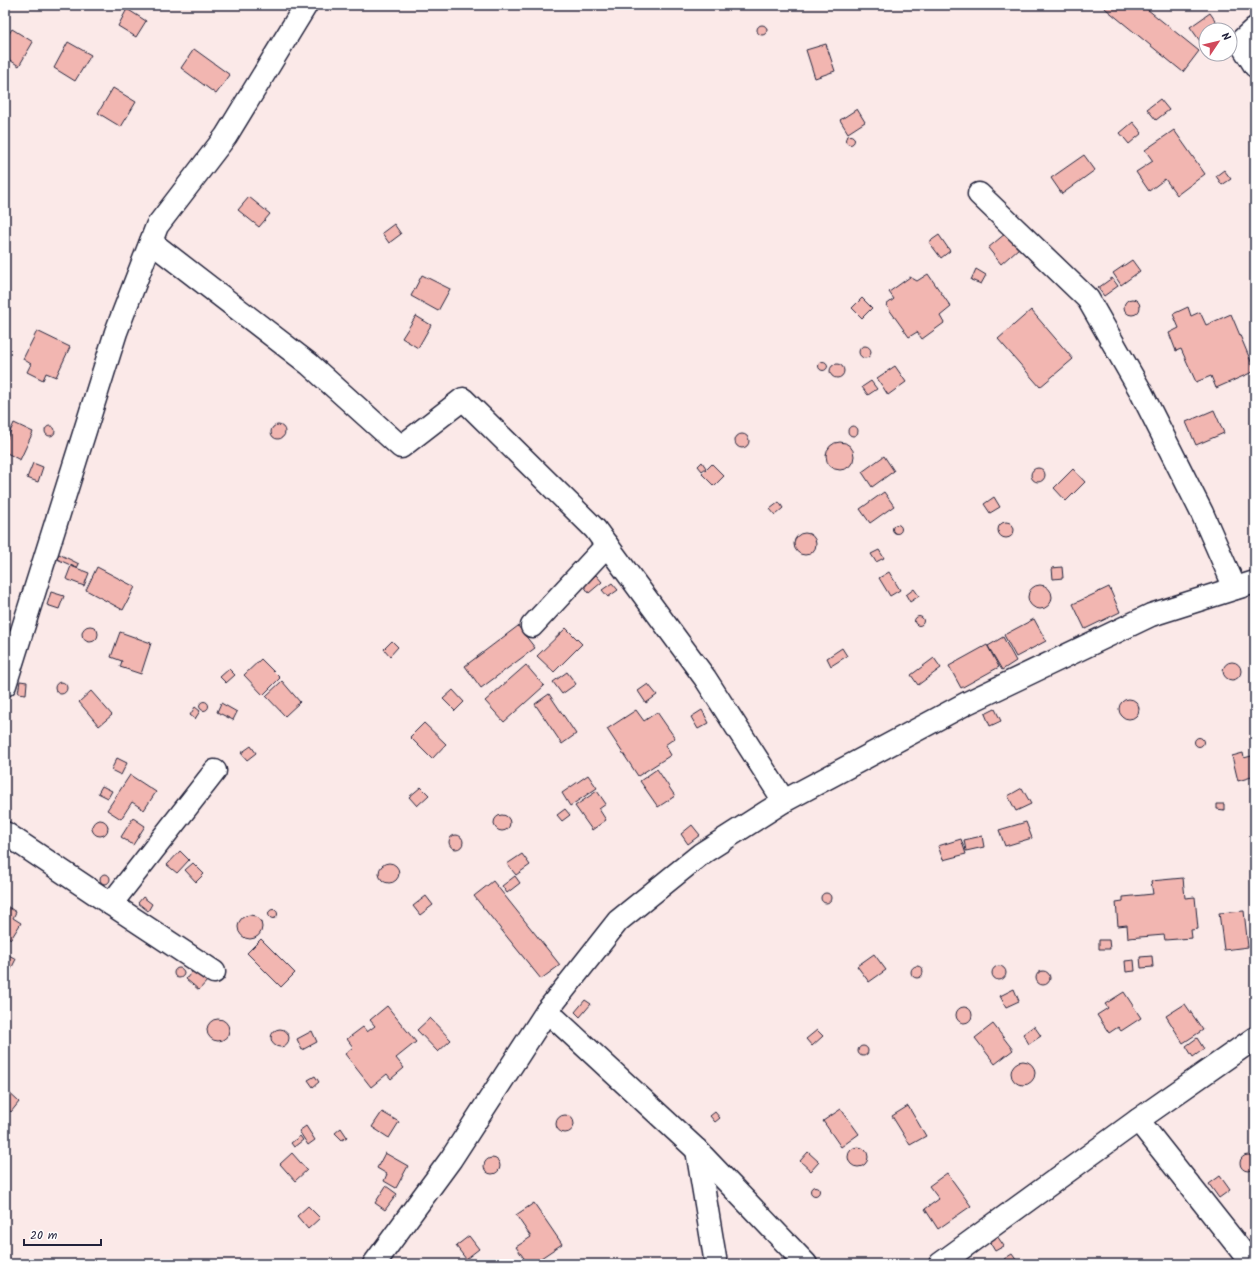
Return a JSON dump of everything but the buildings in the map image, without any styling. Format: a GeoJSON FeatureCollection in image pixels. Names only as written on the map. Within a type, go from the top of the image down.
{"type":"FeatureCollection","features":[{"type":"Feature","properties":{"kind":"street"},"geometry":{"type":"LineString","coordinates":[[5,685],[116,332],[156,226],[226,136],[306,5]]}},
{"type":"Feature","properties":{"kind":"street"},"geometry":{"type":"LineString","coordinates":[[1255,28],[1240,42],[1255,66]]}},
{"type":"Feature","properties":{"kind":"street"},"geometry":{"type":"LineString","coordinates":[[374,1264],[451,1159],[547,1011],[618,921],[701,854],[784,801],[967,704],[1150,615],[1245,585],[1202,513],[1140,390],[1088,299],[979,194]]}},
{"type":"Feature","properties":{"kind":"street"},"geometry":{"type":"LineString","coordinates":[[151,242],[309,364],[401,447],[463,399],[595,529],[705,678],[784,801]]}},
{"type":"Feature","properties":{"kind":"street"},"geometry":{"type":"LineString","coordinates":[[532,626],[607,545]]}},
{"type":"Feature","properties":{"kind":"street"},"geometry":{"type":"LineString","coordinates":[[111,904],[215,771]]}},
{"type":"Feature","properties":{"kind":"street"},"geometry":{"type":"LineString","coordinates":[[5,833],[214,972]]}},
{"type":"Feature","properties":{"kind":"street"},"geometry":{"type":"LineString","coordinates":[[547,1011],[696,1150],[806,1264]]}},
{"type":"Feature","properties":{"kind":"street"},"geometry":{"type":"LineString","coordinates":[[940,1264],[1138,1120],[1255,1038]]}},
{"type":"Feature","properties":{"kind":"street"},"geometry":{"type":"LineString","coordinates":[[1138,1120],[1252,1264]]}},
{"type":"Feature","properties":{"kind":"street"},"geometry":{"type":"LineString","coordinates":[[696,1150],[716,1264]]}}]}
